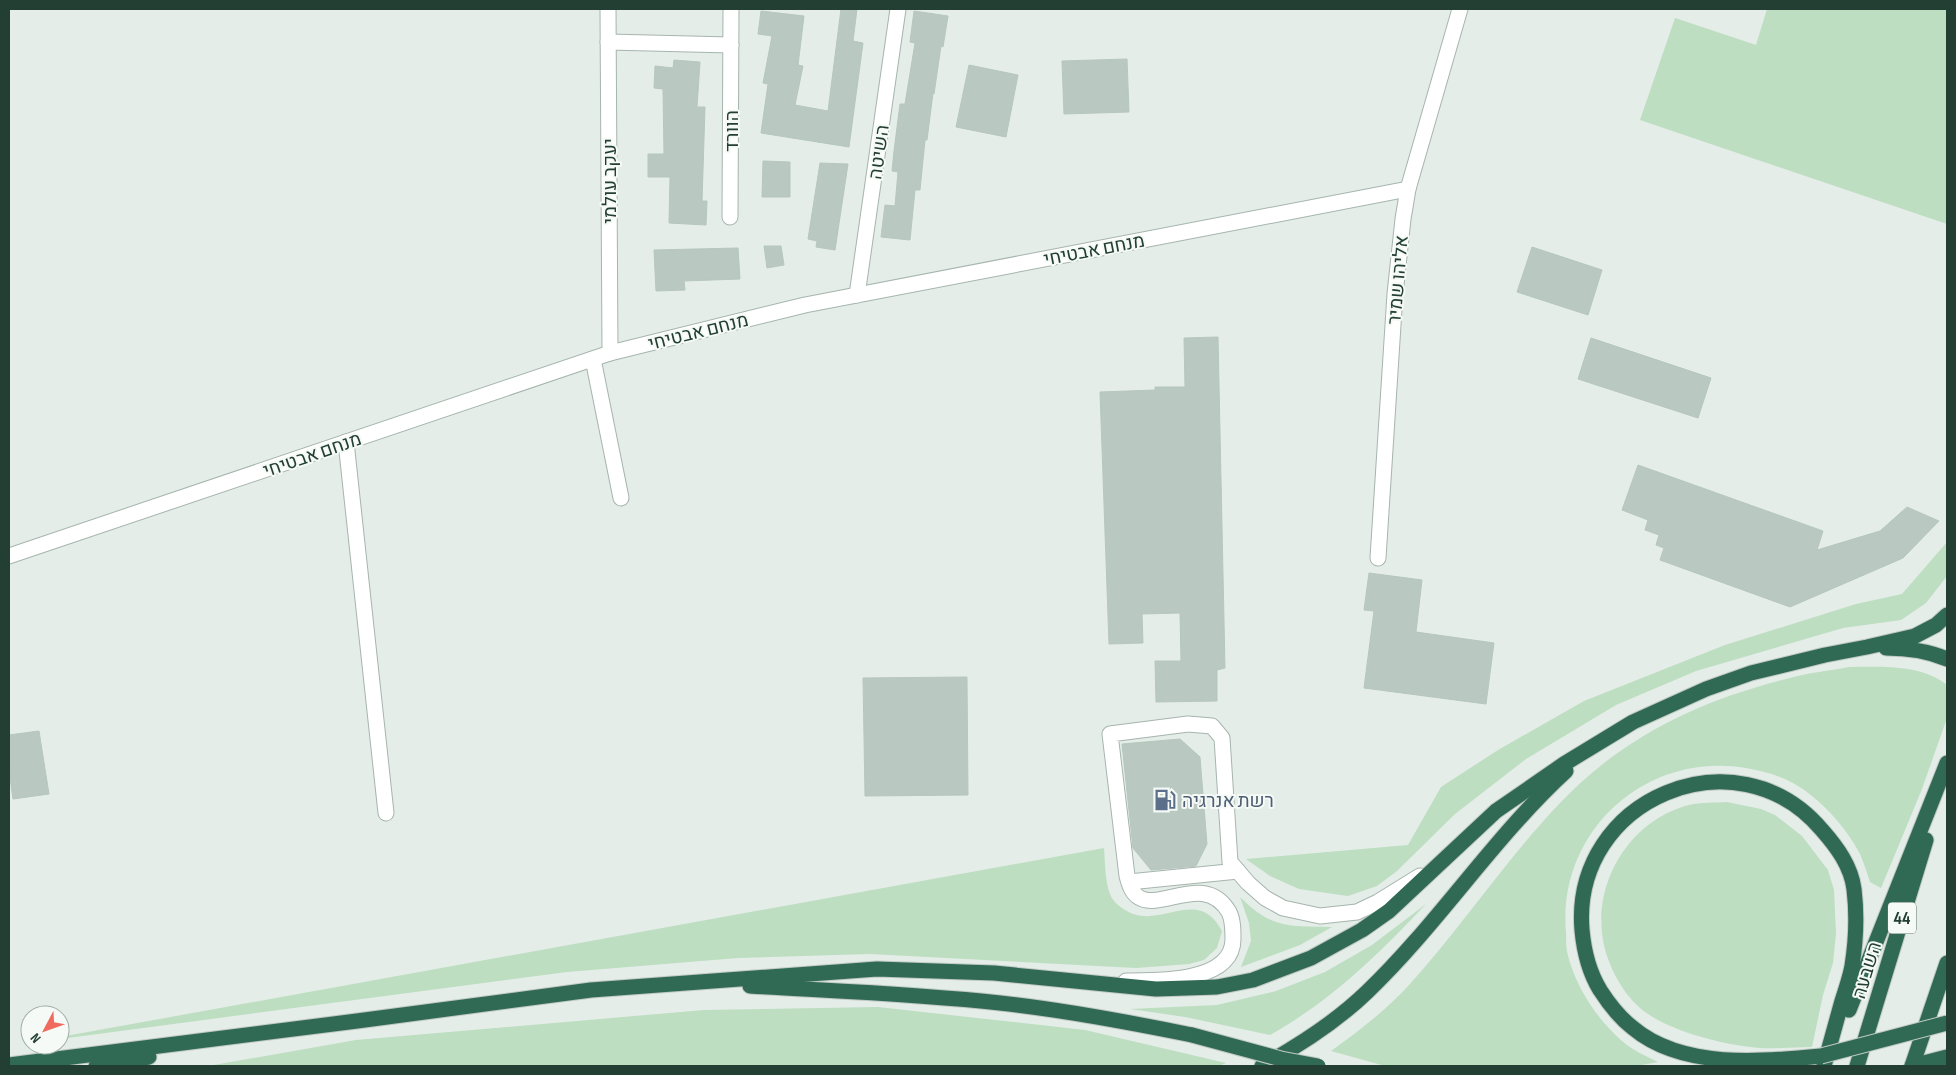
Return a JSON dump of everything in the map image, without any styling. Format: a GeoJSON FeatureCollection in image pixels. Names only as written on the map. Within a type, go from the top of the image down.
{"type":"FeatureCollection","features":[{"type":"Feature","properties":{"kind":"highway"},"geometry":{"type":"LineString","coordinates":[[9,1065],[357,1022],[592,990],[877,969],[994,973],[1156,989],[1217,988],[1253,980],[1286,969],[1343,942],[1389,911],[1496,811],[1540,779],[1634,722],[1706,689],[1751,673],[1915,636],[1936,625],[1947,615]]}},
{"type":"Feature","properties":{"kind":"highway"},"geometry":{"type":"LineString","coordinates":[[1867,647],[1902,648],[1937,655],[1947,659]]}},
{"type":"Feature","properties":{"kind":"highway"},"geometry":{"type":"LineString","coordinates":[[1262,1066],[1304,1042],[1334,1021],[1367,992],[1427,928],[1530,807],[1589,750]]}},
{"type":"Feature","properties":{"kind":"highway"},"geometry":{"type":"LineString","coordinates":[[1824,1063],[1947,763]]}},
{"type":"Feature","properties":{"kind":"highway","name":"השבעה"},"geometry":{"type":"LineString","coordinates":[[1857,1066],[1947,770]]}},
{"type":"Feature","properties":{"kind":"highway"},"geometry":{"type":"LineString","coordinates":[[1728,782],[1767,790],[1785,797],[1816,822],[1832,842],[1846,862],[1854,886],[1856,913],[1853,959],[1824,1063],[1712,1058],[1689,1054],[1664,1045],[1633,1029],[1608,1002],[1597,985],[1584,951],[1581,920],[1582,906],[1595,857],[1614,830],[1630,815],[1664,793],[1684,786],[1728,782]]}},
{"type":"Feature","properties":{"kind":"highway"},"geometry":{"type":"LineString","coordinates":[[1912,1066],[1947,963]]}},
{"type":"Feature","properties":{"kind":"highway"},"geometry":{"type":"LineString","coordinates":[[656,985],[715,984],[954,998],[1082,1014],[1192,1036],[1282,1059],[1318,1066]]}},
{"type":"Feature","properties":{"kind":"highway"},"geometry":{"type":"LineString","coordinates":[[96,1066],[357,1022]]}},
{"type":"Feature","properties":{"kind":"highway"},"geometry":{"type":"LineString","coordinates":[[1784,1066],[1824,1063],[1947,1023]]}},
{"type":"Feature","properties":{"kind":"highway"},"geometry":{"type":"LineString","coordinates":[[1912,1066],[1947,1057]]}},
{"type":"Feature","properties":{"kind":"street","name":"יעקב עולמי"},"geometry":{"type":"LineString","coordinates":[[608,9],[610,353]]}},
{"type":"Feature","properties":{"kind":"street","name":"הוורד"},"geometry":{"type":"LineString","coordinates":[[730,217],[731,9]]}},
{"type":"Feature","properties":{"kind":"street","name":"השיטה"},"geometry":{"type":"LineString","coordinates":[[857,295],[898,9]]}},
{"type":"Feature","properties":{"kind":"street","name":"אליהו שמיר"},"geometry":{"type":"LineString","coordinates":[[1378,558],[1395,294],[1403,219],[1408,189],[1460,9]]}},
{"type":"Feature","properties":{"kind":"street"},"geometry":{"type":"LineString","coordinates":[[608,42],[731,45]]}},
{"type":"Feature","properties":{"kind":"street","name":"מנחם אבטיחי"},"geometry":{"type":"LineString","coordinates":[[9,556],[610,353],[732,322],[857,295],[1408,189]]}},
{"type":"Feature","properties":{"kind":"street"},"geometry":{"type":"LineString","coordinates":[[593,359],[620,498]]}},
{"type":"Feature","properties":{"kind":"street"},"geometry":{"type":"LineString","coordinates":[[346,442],[386,813]]}},
{"type":"Feature","properties":{"kind":"street"},"geometry":{"type":"LineString","coordinates":[[1086,981],[1141,981],[1190,977],[1213,970],[1226,959],[1233,943],[1230,914],[1222,904],[1208,895],[1196,893],[1151,900],[1139,897],[1131,889],[1127,876],[1110,734],[1188,724],[1212,726],[1222,738],[1230,862],[1248,883],[1266,898],[1283,908],[1320,916],[1357,912],[1408,884],[1453,852]]}},
{"type":"Feature","properties":{"kind":"street"},"geometry":{"type":"LineString","coordinates":[[1129,882],[1238,871]]}},
{"type":"Feature","properties":{"kind":"green space"},"geometry":{"type":"Polygon","coordinates":[[[1767,9],[1947,9],[1947,224],[1640,120],[1675,18],[1756,45],[1767,9]]]}},
{"type":"Feature","properties":{"kind":"green space"},"geometry":{"type":"Polygon","coordinates":[[[1947,542],[1947,576],[1926,603],[1901,620],[1843,628],[1696,671],[1616,705],[1526,759],[1455,814],[1397,871],[1377,886],[1348,896],[1299,889],[1270,876],[1246,859],[1408,845],[1441,787],[1498,750],[1584,701],[1725,645],[1856,604],[1902,594],[1947,542]]]}},
{"type":"Feature","properties":{"kind":"green space"},"geometry":{"type":"Polygon","coordinates":[[[1849,667],[1887,667],[1913,670],[1937,678],[1947,685],[1947,718],[1922,789],[1881,888],[1870,882],[1861,857],[1840,824],[1813,797],[1788,780],[1746,768],[1709,766],[1674,772],[1643,786],[1615,806],[1593,831],[1576,862],[1567,896],[1566,945],[1572,968],[1582,992],[1604,1023],[1630,1047],[1658,1062],[1636,1066],[1385,1066],[1331,1051],[1372,1020],[1409,985],[1521,846],[1561,802],[1610,758],[1664,724],[1723,698],[1794,677],[1849,667]]]}},
{"type":"Feature","properties":{"kind":"green space"},"geometry":{"type":"Polygon","coordinates":[[[1727,802],[1761,809],[1775,815],[1802,836],[1828,870],[1834,890],[1836,934],[1833,963],[1823,995],[1812,1047],[1765,1048],[1746,1046],[1716,1041],[1672,1027],[1648,1014],[1630,998],[1616,978],[1610,964],[1603,939],[1602,915],[1605,890],[1614,867],[1627,846],[1645,828],[1665,814],[1694,804],[1727,802]]]}},
{"type":"Feature","properties":{"kind":"green space"},"geometry":{"type":"Polygon","coordinates":[[[1104,848],[1108,889],[1116,904],[1138,915],[1151,916],[1177,911],[1201,911],[1212,918],[1222,931],[1217,948],[1204,960],[1189,964],[1136,968],[870,954],[738,958],[567,972],[70,1038],[70,1035],[1104,848]]]}},
{"type":"Feature","properties":{"kind":"green space"},"geometry":{"type":"Polygon","coordinates":[[[1240,897],[1262,915],[1282,924],[1332,927],[1300,945],[1241,967],[1251,941],[1249,923],[1240,897]]]}},
{"type":"Feature","properties":{"kind":"green space"},"geometry":{"type":"Polygon","coordinates":[[[1426,904],[1372,959],[1334,992],[1270,1035],[1185,1017],[1130,1009],[1217,1005],[1276,991],[1325,972],[1372,945],[1426,904]]]}},
{"type":"Feature","properties":{"kind":"green space"},"geometry":{"type":"Polygon","coordinates":[[[878,1007],[1085,1030],[1226,1063],[1219,1066],[208,1066],[356,1040],[704,1010],[878,1007]]]}},
{"type":"Feature","properties":{"kind":"building"},"geometry":{"type":"Polygon","coordinates":[[[841,9],[857,9],[853,41],[863,43],[849,147],[761,133],[768,84],[763,83],[772,36],[758,34],[761,11],[804,16],[798,65],[803,66],[795,105],[828,111],[841,9]]]}},
{"type":"Feature","properties":{"kind":"building"},"geometry":{"type":"Polygon","coordinates":[[[914,11],[948,16],[933,93],[927,140],[925,140],[920,190],[915,190],[910,240],[881,237],[885,205],[895,206],[898,172],[892,171],[900,104],[905,104],[915,43],[910,42],[914,11]]]}},
{"type":"Feature","properties":{"kind":"building"},"geometry":{"type":"Polygon","coordinates":[[[1127,59],[1129,112],[1064,114],[1062,61],[1127,59]]]}},
{"type":"Feature","properties":{"kind":"building"},"geometry":{"type":"Polygon","coordinates":[[[674,60],[700,62],[697,107],[705,107],[702,201],[707,201],[706,225],[669,223],[670,177],[648,177],[648,154],[664,154],[663,89],[654,88],[655,66],[673,68],[674,60]]]}},
{"type":"Feature","properties":{"kind":"building"},"geometry":{"type":"Polygon","coordinates":[[[969,65],[1018,75],[1006,137],[956,127],[969,65]]]}},
{"type":"Feature","properties":{"kind":"building"},"geometry":{"type":"Polygon","coordinates":[[[763,161],[790,162],[790,197],[762,197],[763,161]]]}},
{"type":"Feature","properties":{"kind":"building"},"geometry":{"type":"Polygon","coordinates":[[[820,163],[848,164],[835,250],[816,247],[817,241],[808,239],[820,163]]]}},
{"type":"Feature","properties":{"kind":"building"},"geometry":{"type":"Polygon","coordinates":[[[764,246],[781,246],[784,265],[767,268],[764,246]]]}},
{"type":"Feature","properties":{"kind":"building"},"geometry":{"type":"Polygon","coordinates":[[[1532,247],[1602,270],[1588,315],[1517,292],[1532,247]]]}},
{"type":"Feature","properties":{"kind":"building"},"geometry":{"type":"Polygon","coordinates":[[[738,248],[740,279],[684,281],[685,290],[656,291],[654,250],[738,248]]]}},
{"type":"Feature","properties":{"kind":"building"},"geometry":{"type":"Polygon","coordinates":[[[1218,337],[1225,668],[1217,670],[1217,701],[1156,702],[1155,661],[1181,661],[1180,613],[1142,614],[1143,643],[1109,644],[1100,392],[1155,390],[1155,387],[1185,387],[1184,338],[1218,337]]]}},
{"type":"Feature","properties":{"kind":"building"},"geometry":{"type":"Polygon","coordinates":[[[1591,338],[1711,378],[1698,418],[1578,379],[1591,338]]]}},
{"type":"Feature","properties":{"kind":"building"},"geometry":{"type":"Polygon","coordinates":[[[1638,465],[1823,531],[1817,550],[1880,531],[1907,507],[1939,521],[1903,558],[1790,607],[1660,560],[1664,548],[1656,545],[1659,535],[1645,530],[1648,520],[1622,510],[1638,465]]]}},
{"type":"Feature","properties":{"kind":"building"},"geometry":{"type":"Polygon","coordinates":[[[1369,573],[1422,580],[1416,632],[1494,643],[1486,704],[1364,688],[1374,611],[1364,610],[1369,573]]]}},
{"type":"Feature","properties":{"kind":"building"},"geometry":{"type":"Polygon","coordinates":[[[967,677],[968,795],[865,796],[863,678],[967,677]]]}},
{"type":"Feature","properties":{"kind":"building"},"geometry":{"type":"Polygon","coordinates":[[[39,731],[49,794],[13,799],[9,770],[9,735],[39,731]]]}},
{"type":"Feature","properties":{"kind":"building","name":"רשת אנרגיה"},"geometry":{"type":"Polygon","coordinates":[[[1180,739],[1200,757],[1207,844],[1196,866],[1151,870],[1133,848],[1122,744],[1180,739]]]}},
{"type":"Feature","properties":{"kind":"place","name":"רשת אנרגיה"},"geometry":{"type":"Point","coordinates":[1165,800]}}]}
